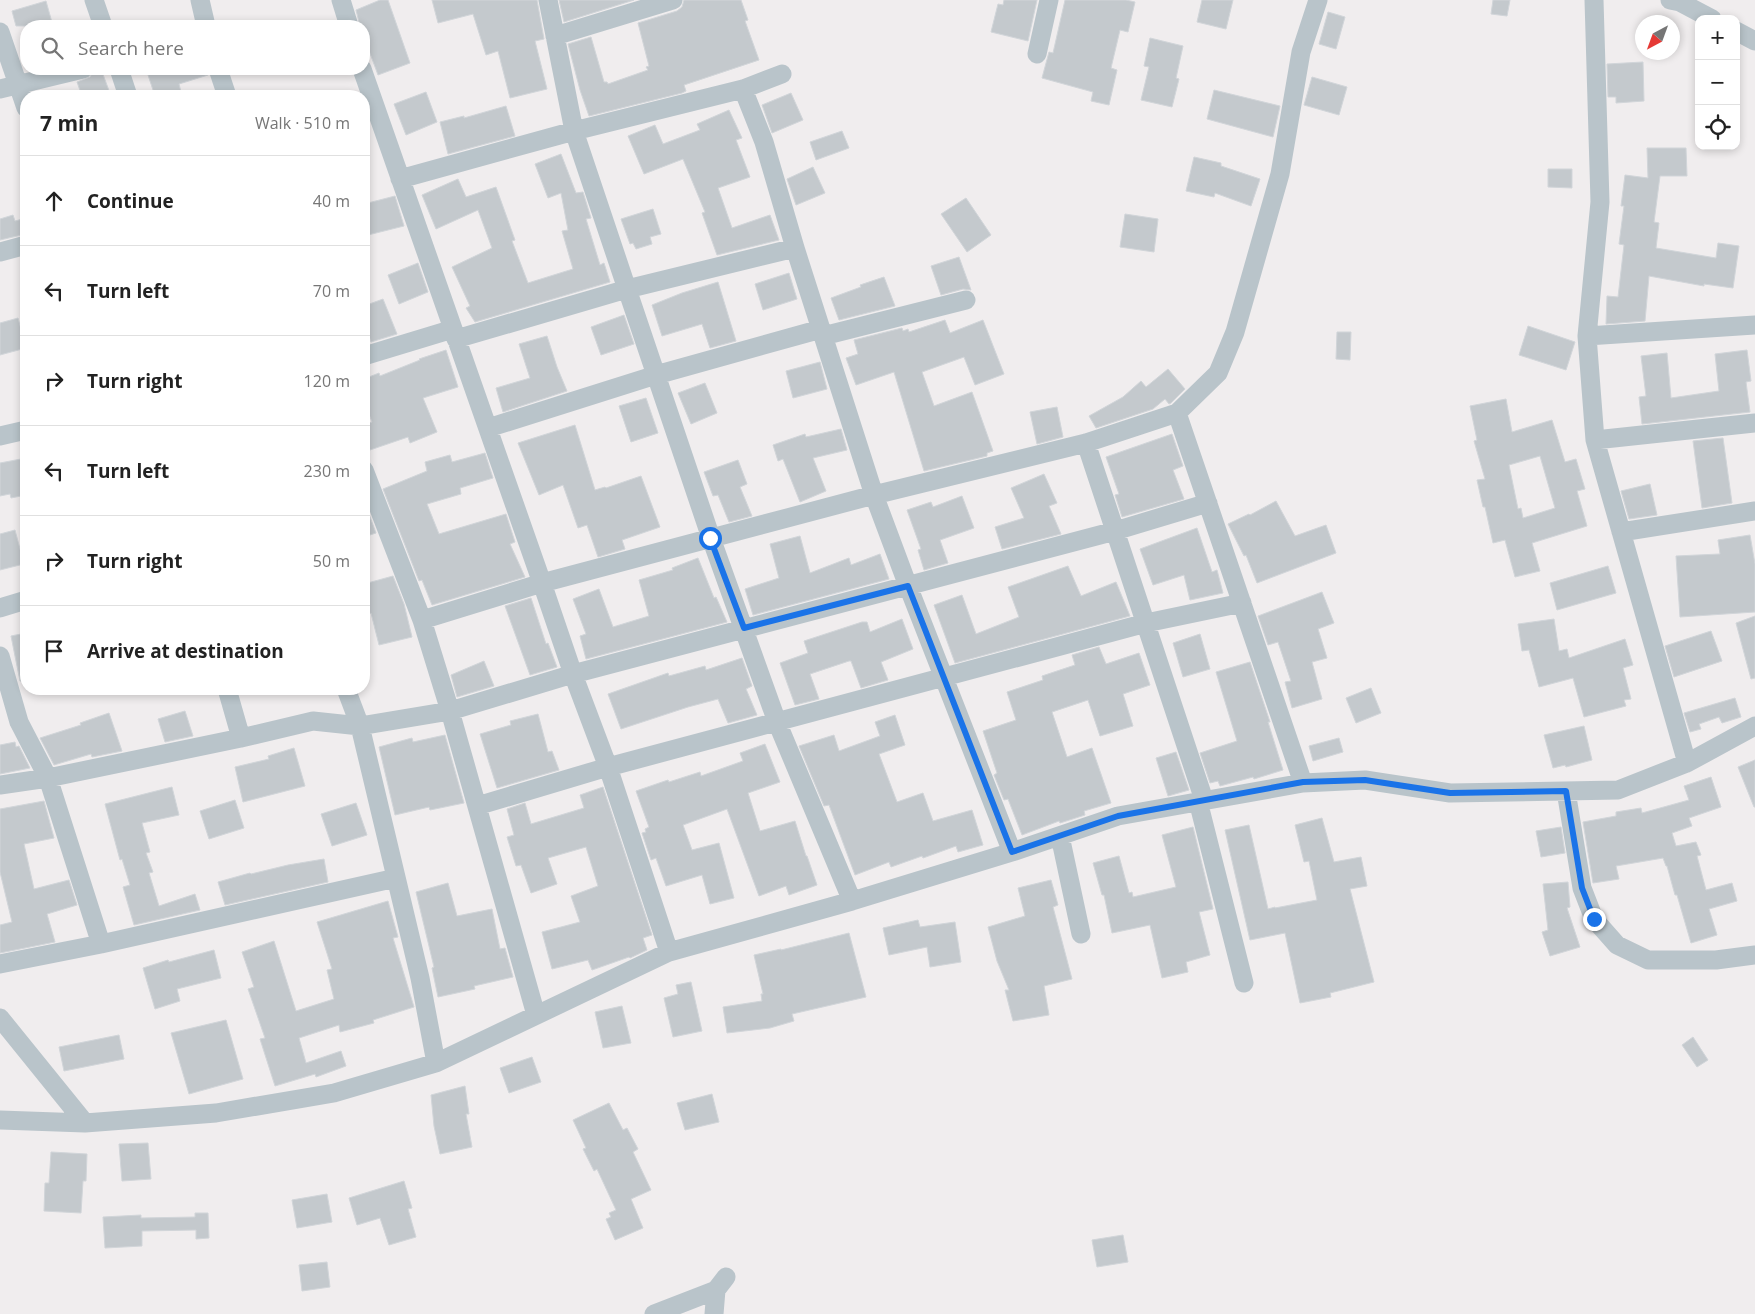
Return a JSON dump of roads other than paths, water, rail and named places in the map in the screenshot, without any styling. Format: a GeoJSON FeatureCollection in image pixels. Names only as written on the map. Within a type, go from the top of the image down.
{"type":"FeatureCollection","features":[{"type":"Feature","properties":{"kind":"street"},"geometry":{"type":"LineString","coordinates":[[94,0],[101,20]]}},
{"type":"Feature","properties":{"kind":"street"},"geometry":{"type":"LineString","coordinates":[[200,0],[205,20]]}},
{"type":"Feature","properties":{"kind":"street"},"geometry":{"type":"LineString","coordinates":[[341,0],[347,20]]}},
{"type":"Feature","properties":{"kind":"street"},"geometry":{"type":"LineString","coordinates":[[548,0],[574,131],[710,538],[777,722],[852,901]]}},
{"type":"Feature","properties":{"kind":"street"},"geometry":{"type":"LineString","coordinates":[[555,36],[672,0]]}},
{"type":"Feature","properties":{"kind":"street"},"geometry":{"type":"LineString","coordinates":[[1037,54],[1049,0]]}},
{"type":"Feature","properties":{"kind":"street"},"geometry":{"type":"LineString","coordinates":[[422,620],[542,583],[710,538],[1086,443],[1177,413],[1218,373],[1235,332],[1280,174],[1301,52],[1318,0]]}},
{"type":"Feature","properties":{"kind":"street"},"geometry":{"type":"LineString","coordinates":[[1594,0],[1600,202],[1587,336],[1595,440],[1687,763]]}},
{"type":"Feature","properties":{"kind":"street"},"geometry":{"type":"LineString","coordinates":[[1670,0],[1680,2],[1704,15]]}},
{"type":"Feature","properties":{"kind":"street"},"geometry":{"type":"LineString","coordinates":[[0,32],[9,87],[20,101]]}},
{"type":"Feature","properties":{"kind":"street"},"geometry":{"type":"LineString","coordinates":[[1740,33],[1755,41]]}},
{"type":"Feature","properties":{"kind":"street"},"geometry":{"type":"LineString","coordinates":[[400,179],[574,131],[743,89],[782,74]]}},
{"type":"Feature","properties":{"kind":"street"},"geometry":{"type":"LineString","coordinates":[[9,87],[58,75]]}},
{"type":"Feature","properties":{"kind":"street"},"geometry":{"type":"LineString","coordinates":[[120,75],[126,90]]}},
{"type":"Feature","properties":{"kind":"street"},"geometry":{"type":"LineString","coordinates":[[220,75],[225,90]]}},
{"type":"Feature","properties":{"kind":"street"},"geometry":{"type":"LineString","coordinates":[[364,75],[369,90]]}},
{"type":"Feature","properties":{"kind":"street"},"geometry":{"type":"LineString","coordinates":[[743,89],[764,142],[795,248],[874,496],[1012,852]]}},
{"type":"Feature","properties":{"kind":"street"},"geometry":{"type":"LineString","coordinates":[[370,92],[573,674],[608,767],[669,952]]}},
{"type":"Feature","properties":{"kind":"street"},"geometry":{"type":"LineString","coordinates":[[0,252],[20,247]]}},
{"type":"Feature","properties":{"kind":"street"},"geometry":{"type":"LineString","coordinates":[[370,355],[795,248]]}},
{"type":"Feature","properties":{"kind":"street"},"geometry":{"type":"LineString","coordinates":[[488,428],[656,375],[822,332],[966,300]]}},
{"type":"Feature","properties":{"kind":"street"},"geometry":{"type":"LineString","coordinates":[[1587,336],[1755,325]]}},
{"type":"Feature","properties":{"kind":"street"},"geometry":{"type":"LineString","coordinates":[[1177,413],[1303,782]]}},
{"type":"Feature","properties":{"kind":"street"},"geometry":{"type":"LineString","coordinates":[[1595,440],[1755,423]]}},
{"type":"Feature","properties":{"kind":"street"},"geometry":{"type":"LineString","coordinates":[[0,436],[20,431]]}},
{"type":"Feature","properties":{"kind":"street"},"geometry":{"type":"LineString","coordinates":[[1086,443],[1146,623],[1201,800],[1244,983]]}},
{"type":"Feature","properties":{"kind":"street"},"geometry":{"type":"LineString","coordinates":[[370,486],[422,620],[450,711],[536,1015]]}},
{"type":"Feature","properties":{"kind":"street"},"geometry":{"type":"LineString","coordinates":[[0,785],[48,778],[241,738],[313,720],[360,726],[450,711],[573,674],[908,586],[1208,503]]}},
{"type":"Feature","properties":{"kind":"street"},"geometry":{"type":"LineString","coordinates":[[1621,532],[1755,511]]}},
{"type":"Feature","properties":{"kind":"street"},"geometry":{"type":"LineString","coordinates":[[0,608],[20,602]]}},
{"type":"Feature","properties":{"kind":"street"},"geometry":{"type":"LineString","coordinates":[[477,806],[608,767],[1146,623],[1242,603]]}},
{"type":"Feature","properties":{"kind":"street"},"geometry":{"type":"LineString","coordinates":[[0,656],[19,722],[48,778],[101,944]]}},
{"type":"Feature","properties":{"kind":"street"},"geometry":{"type":"LineString","coordinates":[[229,695],[241,738]]}},
{"type":"Feature","properties":{"kind":"street"},"geometry":{"type":"LineString","coordinates":[[348,695],[360,726],[420,978],[436,1063]]}},
{"type":"Feature","properties":{"kind":"street"},"geometry":{"type":"LineString","coordinates":[[0,1120],[85,1123],[216,1113],[334,1093],[436,1063],[669,952],[852,901],[1012,852],[1118,816],[1303,782],[1365,780],[1450,793],[1618,790],[1687,763],[1755,726]]}},
{"type":"Feature","properties":{"kind":"street"},"geometry":{"type":"LineString","coordinates":[[1566,791],[1582,888],[1594,919],[1617,945],[1648,960],[1716,960],[1755,955]]}},
{"type":"Feature","properties":{"kind":"street"},"geometry":{"type":"LineString","coordinates":[[1060,836],[1081,934]]}},
{"type":"Feature","properties":{"kind":"street"},"geometry":{"type":"LineString","coordinates":[[0,964],[101,944],[396,878]]}},
{"type":"Feature","properties":{"kind":"street"},"geometry":{"type":"LineString","coordinates":[[0,1018],[85,1123]]}},
{"type":"Feature","properties":{"kind":"street"},"geometry":{"type":"LineString","coordinates":[[654,1314],[721,1283],[714,1314]]}}]}
